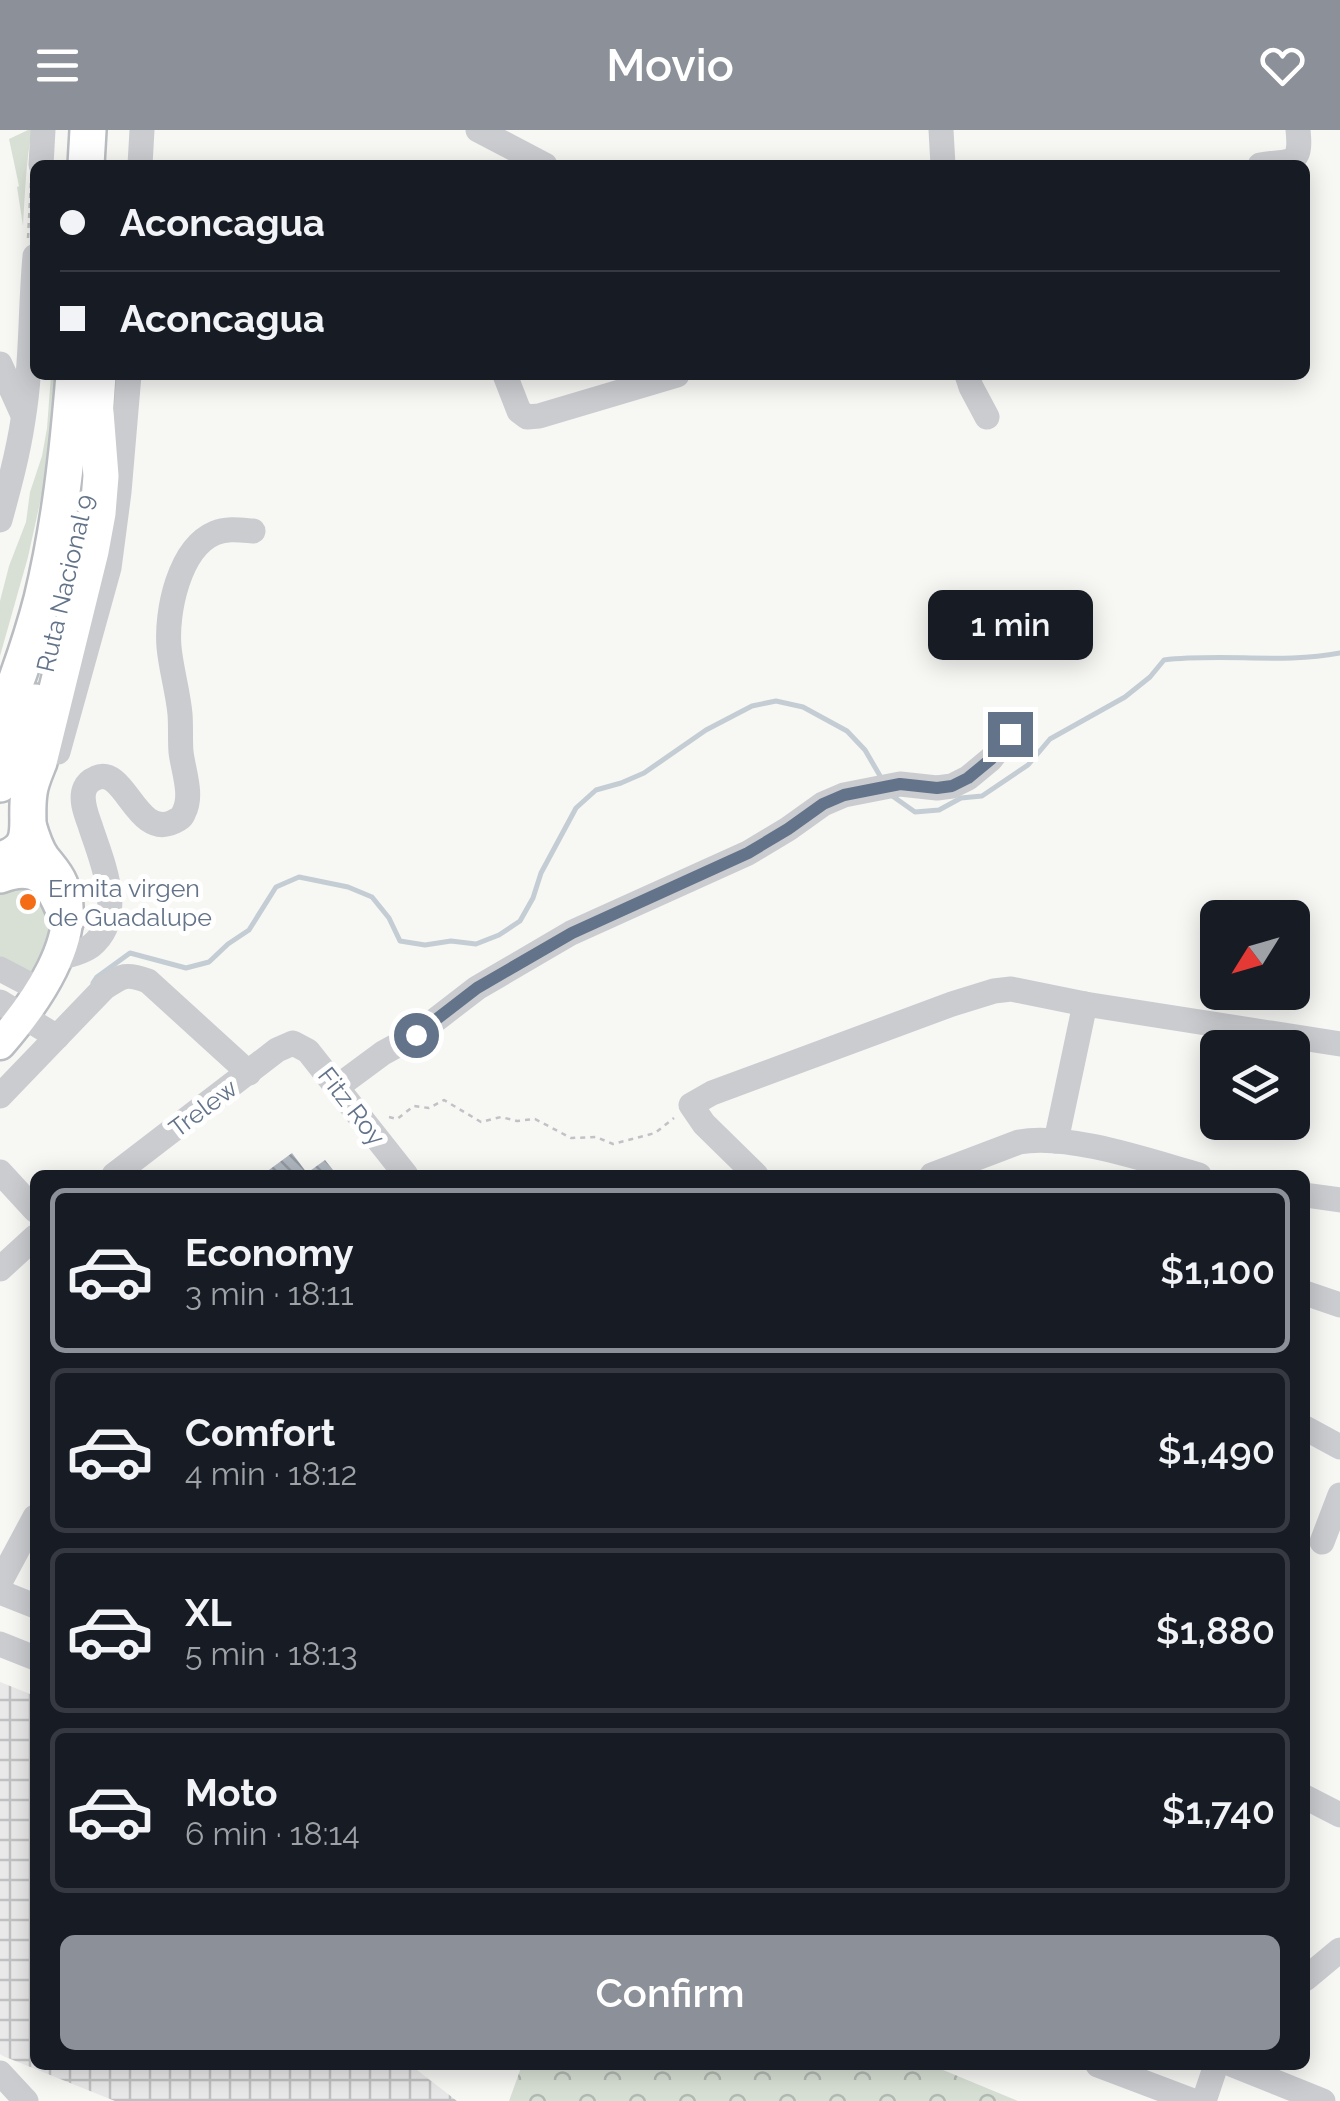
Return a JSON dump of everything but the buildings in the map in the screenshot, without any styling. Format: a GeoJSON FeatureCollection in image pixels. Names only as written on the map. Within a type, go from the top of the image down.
{"type":"FeatureCollection","features":[{"type":"Feature","properties":{"kind":"highway"},"geometry":{"type":"LineString","coordinates":[[86,160],[88,130]]}},
{"type":"Feature","properties":{"kind":"highway"},"geometry":{"type":"LineString","coordinates":[[110,160],[112,130]]}},
{"type":"Feature","properties":{"kind":"highway","name":"Ruta Nacional 9"},"geometry":{"type":"LineString","coordinates":[[0,724],[30,642],[53,546],[74,380]]}},
{"type":"Feature","properties":{"kind":"highway","name":"Ruta Nacional 9"},"geometry":{"type":"LineString","coordinates":[[0,784],[35,701],[64,606],[87,496],[98,380]]}},
{"type":"Feature","properties":{"kind":"highway"},"geometry":{"type":"LineString","coordinates":[[0,860],[14,856],[27,837],[29,790],[98,514],[101,476],[96,412]]}},
{"type":"Feature","properties":{"kind":"highway"},"geometry":{"type":"LineString","coordinates":[[0,875],[26,870],[44,876],[53,885],[67,918]]}},
{"type":"Feature","properties":{"kind":"main road"},"geometry":{"type":"LineString","coordinates":[[0,1044],[21,1003],[55,959],[67,927],[63,884],[38,845],[27,813]]}},
{"type":"Feature","properties":{"kind":"street"},"geometry":{"type":"LineString","coordinates":[[38,160],[43,130]]}},
{"type":"Feature","properties":{"kind":"street"},"geometry":{"type":"LineString","coordinates":[[140,160],[142,130]]}},
{"type":"Feature","properties":{"kind":"street"},"geometry":{"type":"LineString","coordinates":[[478,130],[535,160]]}},
{"type":"Feature","properties":{"kind":"street"},"geometry":{"type":"LineString","coordinates":[[940,130],[943,160]]}},
{"type":"Feature","properties":{"kind":"street"},"geometry":{"type":"LineString","coordinates":[[1292,160],[1300,151],[1298,130]]}},
{"type":"Feature","properties":{"kind":"street"},"geometry":{"type":"LineString","coordinates":[[0,520],[24,417],[30,353]]}},
{"type":"Feature","properties":{"kind":"street"},"geometry":{"type":"LineString","coordinates":[[0,364],[24,417]]}},
{"type":"Feature","properties":{"kind":"street"},"geometry":{"type":"LineString","coordinates":[[27,813],[59,750],[105,583],[119,492],[129,380]]}},
{"type":"Feature","properties":{"kind":"street"},"geometry":{"type":"LineString","coordinates":[[507,380],[519,411],[527,417],[660,380]]}},
{"type":"Feature","properties":{"kind":"street"},"geometry":{"type":"LineString","coordinates":[[969,380],[987,417]]}},
{"type":"Feature","properties":{"kind":"street"},"geometry":{"type":"LineString","coordinates":[[55,959],[88,948],[98,938],[108,915],[108,882],[85,812],[85,787],[91,779],[102,775],[112,778],[148,820],[167,824],[179,820],[185,812],[188,800],[180,716],[168,643],[174,600],[184,566],[203,540],[227,530],[252,531]]}},
{"type":"Feature","properties":{"kind":"street"},"geometry":{"type":"LineString","coordinates":[[337,1087],[383,1053],[416,1035],[477,988],[572,933],[748,853],[823,804],[844,795],[900,784],[952,786],[991,759],[1010,734]]}},
{"type":"Feature","properties":{"kind":"street"},"geometry":{"type":"LineString","coordinates":[[0,969],[21,1003],[57,1038]]}},
{"type":"Feature","properties":{"kind":"street"},"geometry":{"type":"LineString","coordinates":[[0,1096],[104,988],[131,975],[148,981],[249,1073]]}},
{"type":"Feature","properties":{"kind":"street"},"geometry":{"type":"LineString","coordinates":[[751,1170],[690,1105],[712,1093],[994,991],[1033,992],[1085,1004],[1340,1044]]}},
{"type":"Feature","properties":{"kind":"street"},"geometry":{"type":"LineString","coordinates":[[1056,1140],[1085,1004]]}},
{"type":"Feature","properties":{"kind":"street","name":"Fitz Roy"},"geometry":{"type":"LineString","coordinates":[[293,1043],[308,1051],[402,1170]]}},
{"type":"Feature","properties":{"kind":"street","name":"Trelew"},"geometry":{"type":"LineString","coordinates":[[121,1170],[277,1050],[293,1043]]}},
{"type":"Feature","properties":{"kind":"street"},"geometry":{"type":"LineString","coordinates":[[945,1170],[1034,1140],[1056,1140],[1181,1170]]}},
{"type":"Feature","properties":{"kind":"street"},"geometry":{"type":"LineString","coordinates":[[0,1172],[30,1205]]}},
{"type":"Feature","properties":{"kind":"street"},"geometry":{"type":"LineString","coordinates":[[1310,1196],[1340,1200]]}},
{"type":"Feature","properties":{"kind":"street"},"geometry":{"type":"LineString","coordinates":[[0,1269],[30,1242]]}},
{"type":"Feature","properties":{"kind":"street"},"geometry":{"type":"LineString","coordinates":[[1310,1295],[1340,1305]]}},
{"type":"Feature","properties":{"kind":"street"},"geometry":{"type":"LineString","coordinates":[[1310,1431],[1340,1447]]}},
{"type":"Feature","properties":{"kind":"street"},"geometry":{"type":"LineString","coordinates":[[1322,1542],[1340,1495]]}},
{"type":"Feature","properties":{"kind":"street"},"geometry":{"type":"LineString","coordinates":[[0,1582],[30,1526]]}},
{"type":"Feature","properties":{"kind":"street"},"geometry":{"type":"LineString","coordinates":[[0,1592],[30,1604]]}},
{"type":"Feature","properties":{"kind":"street"},"geometry":{"type":"LineString","coordinates":[[0,1644],[30,1656]]}},
{"type":"Feature","properties":{"kind":"street"},"geometry":{"type":"LineString","coordinates":[[1310,1800],[1340,1815]]}},
{"type":"Feature","properties":{"kind":"street"},"geometry":{"type":"LineString","coordinates":[[1310,1974],[1340,1950]]}},
{"type":"Feature","properties":{"kind":"street"},"geometry":{"type":"LineString","coordinates":[[1111,2070],[1194,2101],[1213,2070]]}},
{"type":"Feature","properties":{"kind":"street"},"geometry":{"type":"LineString","coordinates":[[1246,2070],[1323,2101]]}},
{"type":"Feature","properties":{"kind":"street"},"geometry":{"type":"LineString","coordinates":[[0,2072],[26,2101]]}},
{"type":"Feature","properties":{"kind":"path"},"geometry":{"type":"LineString","coordinates":[[382,1116],[397,1119],[414,1106],[430,1108],[444,1100],[481,1122],[501,1116],[535,1119],[571,1138],[596,1137],[613,1144],[655,1133],[690,1105]]}},
{"type":"Feature","properties":{"kind":"shaded area"},"geometry":{"type":"Polygon","coordinates":[[[0,1682],[30,1694],[30,2066],[0,2054],[0,1682]]]}},
{"type":"Feature","properties":{"kind":"shaded area"},"geometry":{"type":"Polygon","coordinates":[[[39,2070],[417,2070],[457,2101],[115,2101],[39,2070]]]}},
{"type":"Feature","properties":{"kind":"green space"},"geometry":{"type":"Polygon","coordinates":[[[32,130],[23,226],[9,139],[32,130]]]}},
{"type":"Feature","properties":{"kind":"green space"},"geometry":{"type":"Polygon","coordinates":[[[51,380],[59,380],[51,453],[28,557],[0,656],[0,601],[26,522],[47,428],[51,380]]]}},
{"type":"Feature","properties":{"kind":"green space"},"geometry":{"type":"Polygon","coordinates":[[[13,874],[58,913],[39,968],[31,975],[0,962],[0,882],[13,874]]]}},
{"type":"Feature","properties":{"kind":"green space"},"geometry":{"type":"Polygon","coordinates":[[[520,2070],[943,2070],[1018,2101],[509,2101],[520,2070]]]}},
{"type":"Feature","properties":{"kind":"waterway"},"geometry":{"type":"LineString","coordinates":[[891,795],[915,812],[939,810],[961,798],[982,796],[1028,765],[1050,739],[1125,697],[1164,660],[1297,658],[1340,653]]}},
{"type":"Feature","properties":{"kind":"waterway"},"geometry":{"type":"LineString","coordinates":[[93,983],[130,953],[186,968],[209,962],[249,930],[276,887],[299,877],[348,887],[372,897],[389,918],[400,941],[425,945],[451,941],[476,944],[499,935],[520,921],[576,808],[596,790],[644,773],[706,730],[752,706],[776,701],[803,707],[847,731],[865,750],[883,781]]}},
{"type":"Feature","properties":{"kind":"place","name":"Ermita virgen de Guadalupe"},"geometry":{"type":"Point","coordinates":[28,902]}},
{"type":"Feature","properties":{"kind":"route"},"geometry":{"type":"LineString","coordinates":[[416,1035],[477,988],[572,933],[748,853],[823,804],[844,795],[900,784],[952,786],[991,759],[1010,734]]}}]}
